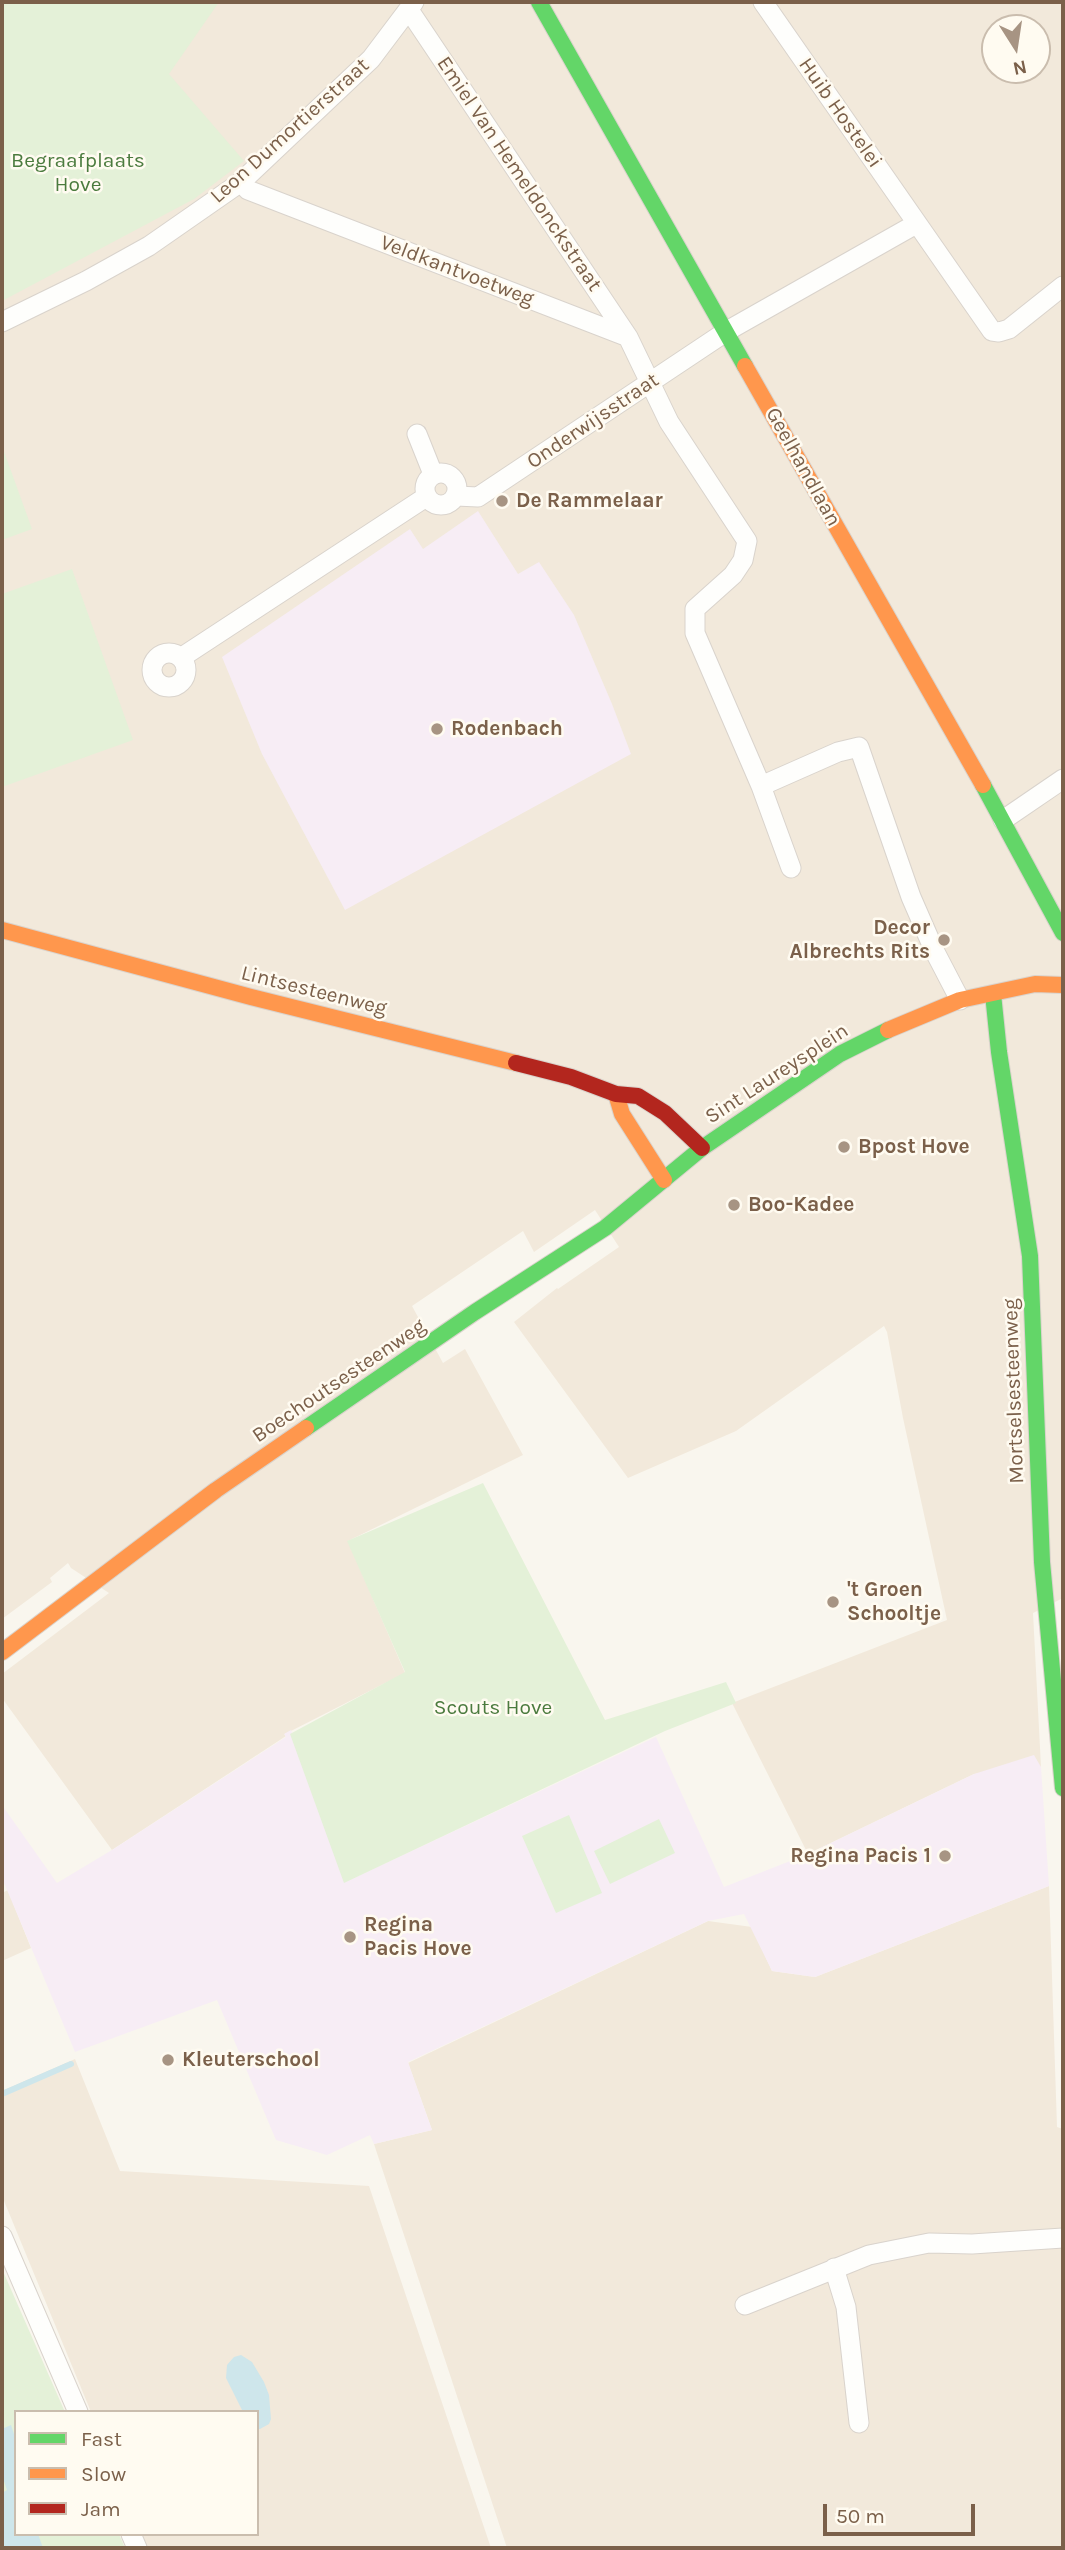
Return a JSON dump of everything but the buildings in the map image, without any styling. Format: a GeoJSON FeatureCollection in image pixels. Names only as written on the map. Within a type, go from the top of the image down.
{"type":"FeatureCollection","features":[{"type":"Feature","properties":{"kind":"street","name":"Geelhandlaan"},"geometry":{"type":"LineString","coordinates":[[539,2],[1003,820],[1063,933]]}},
{"type":"Feature","properties":{"kind":"street","name":"Huib Hostelei"},"geometry":{"type":"LineString","coordinates":[[763,2],[989,327],[999,332],[1009,329],[1063,286]]}},
{"type":"Feature","properties":{"kind":"street","name":"Leon Dumortierstraat"},"geometry":{"type":"LineString","coordinates":[[2,322],[86,281],[149,246],[241,182],[371,59],[412,6]]}},
{"type":"Feature","properties":{"kind":"street","name":"Emiel Van Hemeldonckstraat"},"geometry":{"type":"LineString","coordinates":[[412,6],[628,337]]}},
{"type":"Feature","properties":{"kind":"street","name":"Veldkantvoetweg"},"geometry":{"type":"LineString","coordinates":[[241,182],[248,190],[628,337]]}},
{"type":"Feature","properties":{"kind":"street"},"geometry":{"type":"LineString","coordinates":[[727,331],[916,224]]}},
{"type":"Feature","properties":{"kind":"street","name":"Onderwijsstraat"},"geometry":{"type":"LineString","coordinates":[[426,497],[433,504],[442,506],[450,503],[456,496],[478,497],[727,331]]}},
{"type":"Feature","properties":{"kind":"street"},"geometry":{"type":"LineString","coordinates":[[628,337],[669,422],[747,541],[743,560],[733,575],[695,609],[695,633],[761,786],[791,868]]}},
{"type":"Feature","properties":{"kind":"street"},"geometry":{"type":"LineString","coordinates":[[417,434],[433,474]]}},
{"type":"Feature","properties":{"kind":"street"},"geometry":{"type":"LineString","coordinates":[[182,657],[426,497],[424,489],[433,474],[443,473],[452,477],[457,486],[456,496]]}},
{"type":"Feature","properties":{"kind":"street"},"geometry":{"type":"LineString","coordinates":[[761,786],[838,752],[859,747],[911,897],[960,1000]]}},
{"type":"Feature","properties":{"kind":"street"},"geometry":{"type":"LineString","coordinates":[[1003,820],[1063,779]]}},
{"type":"Feature","properties":{"kind":"street","name":"Lintsesteenweg"},"geometry":{"type":"LineString","coordinates":[[2,930],[251,997],[571,1077],[616,1094],[638,1096],[666,1113],[702,1148]]}},
{"type":"Feature","properties":{"kind":"street","name":"Sint Laureysplein"},"geometry":{"type":"LineString","coordinates":[[702,1148],[841,1054],[895,1026],[960,1000],[1062,980]]}},
{"type":"Feature","properties":{"kind":"street","name":"Mortselsesteenweg"},"geometry":{"type":"LineString","coordinates":[[993,994],[1030,1256],[1042,1562],[1063,1788]]}},
{"type":"Feature","properties":{"kind":"street"},"geometry":{"type":"LineString","coordinates":[[616,1094],[622,1114],[664,1180]]}},
{"type":"Feature","properties":{"kind":"street","name":"Boechoutsesteenweg"},"geometry":{"type":"LineString","coordinates":[[2,1652],[216,1490],[475,1312],[605,1228],[702,1148]]}},
{"type":"Feature","properties":{"kind":"street"},"geometry":{"type":"LineString","coordinates":[[2,2236],[77,2410]]}},
{"type":"Feature","properties":{"kind":"street"},"geometry":{"type":"LineString","coordinates":[[745,2305],[869,2255],[929,2243],[972,2244],[1063,2238]]}},
{"type":"Feature","properties":{"kind":"street"},"geometry":{"type":"LineString","coordinates":[[834,2268],[846,2308],[859,2423]]}},
{"type":"Feature","properties":{"kind":"shaded area"},"geometry":{"type":"Polygon","coordinates":[[[2,2],[1063,2],[1063,1598],[1033,1613],[1041,1767],[974,1774],[808,1854],[732,1703],[947,1620],[887,1332],[884,1326],[736,1431],[628,1478],[514,1322],[557,1288],[619,1247],[595,1210],[534,1252],[523,1231],[412,1306],[443,1363],[465,1349],[523,1455],[348,1541],[405,1673],[285,1734],[286,1736],[112,1850],[2,1698],[2,1674],[109,1593],[71,1568],[68,1563],[50,1578],[52,1582],[2,1619],[2,2]]]}},
{"type":"Feature","properties":{"kind":"shaded area","name":"Rodenbach"},"geometry":{"type":"Polygon","coordinates":[[[478,511],[518,574],[539,562],[574,615],[631,754],[345,910],[262,754],[222,657],[410,529],[423,549],[478,511]]]}},
{"type":"Feature","properties":{"kind":"shaded area","name":"Regina Pacis Hove"},"geometry":{"type":"Polygon","coordinates":[[[291,1730],[345,1882],[656,1737],[724,1887],[808,1854],[974,1774],[1034,1755],[1041,1767],[1049,1886],[815,1977],[772,1971],[744,1914],[708,1921],[408,2062],[432,2130],[374,2144],[370,2135],[327,2155],[276,2140],[217,2000],[75,2052],[2,1878],[2,1805],[57,1883],[286,1737],[284,1734],[291,1730]]]}},
{"type":"Feature","properties":{"kind":"shaded area"},"geometry":{"type":"Polygon","coordinates":[[[1049,1886],[1057,2127],[1063,2129],[1063,2548],[507,2548],[374,2144],[432,2130],[408,2063],[708,1921],[752,1927],[772,1971],[815,1977],[1049,1886]]]}},
{"type":"Feature","properties":{"kind":"shaded area"},"geometry":{"type":"Polygon","coordinates":[[[8,1890],[31,1948],[2,1961],[2,1893],[8,1890]]]}},
{"type":"Feature","properties":{"kind":"shaded area"},"geometry":{"type":"Polygon","coordinates":[[[75,2059],[120,2171],[369,2186],[491,2548],[147,2548],[143,2536],[259,2536],[259,2410],[90,2410],[2,2196],[2,2091],[75,2059]]]}},
{"type":"Feature","properties":{"kind":"green space","name":"Begraafplaats Hove"},"geometry":{"type":"Polygon","coordinates":[[[2,2],[219,2],[169,74],[244,161],[194,199],[2,301],[2,2]]]}},
{"type":"Feature","properties":{"kind":"green space"},"geometry":{"type":"Polygon","coordinates":[[[2,446],[32,529],[2,540],[2,446]]]}},
{"type":"Feature","properties":{"kind":"green space"},"geometry":{"type":"Polygon","coordinates":[[[72,569],[133,740],[2,787],[2,594],[72,569]]]}},
{"type":"Feature","properties":{"kind":"green space","name":"Scouts Hove"},"geometry":{"type":"Polygon","coordinates":[[[483,1483],[605,1720],[726,1682],[736,1703],[665,1731],[344,1883],[290,1734],[405,1672],[347,1541],[483,1483]]]}},
{"type":"Feature","properties":{"kind":"green space"},"geometry":{"type":"Polygon","coordinates":[[[569,1815],[602,1893],[556,1913],[522,1836],[569,1815]]]}},
{"type":"Feature","properties":{"kind":"green space"},"geometry":{"type":"Polygon","coordinates":[[[659,1819],[675,1853],[610,1884],[594,1851],[659,1819]]]}},
{"type":"Feature","properties":{"kind":"green space"},"geometry":{"type":"Polygon","coordinates":[[[2,2269],[64,2410],[14,2410],[14,2536],[120,2536],[125,2548],[2,2548],[2,2269]]]}},
{"type":"Feature","properties":{"kind":"water"},"geometry":{"type":"Polygon","coordinates":[[[241,2355],[252,2362],[269,2395],[271,2419],[269,2424],[260,2429],[259,2410],[242,2410],[226,2378],[227,2365],[234,2357],[241,2355]]]}},
{"type":"Feature","properties":{"kind":"water"},"geometry":{"type":"Polygon","coordinates":[[[11,2425],[14,2434],[14,2536],[39,2536],[43,2548],[2,2548],[2,2493],[7,2490],[2,2475],[2,2429],[11,2425]]]}},
{"type":"Feature","properties":{"kind":"waterway"},"geometry":{"type":"LineString","coordinates":[[2,2094],[71,2064]]}},
{"type":"Feature","properties":{"kind":"traffic: fast"},"geometry":{"type":"LineString","coordinates":[[539,2],[745,366]]}},
{"type":"Feature","properties":{"kind":"traffic: fast"},"geometry":{"type":"LineString","coordinates":[[983,785],[1063,933]]}},
{"type":"Feature","properties":{"kind":"traffic: fast"},"geometry":{"type":"LineString","coordinates":[[993,994],[999,1052],[1030,1256],[1042,1562],[1063,1788]]}},
{"type":"Feature","properties":{"kind":"traffic: fast"},"geometry":{"type":"LineString","coordinates":[[306,1428],[475,1312],[605,1228],[702,1148],[840,1054],[888,1030]]}},
{"type":"Feature","properties":{"kind":"traffic: slow"},"geometry":{"type":"LineString","coordinates":[[745,366],[983,785]]}},
{"type":"Feature","properties":{"kind":"traffic: slow"},"geometry":{"type":"LineString","coordinates":[[2,930],[251,997],[516,1063]]}},
{"type":"Feature","properties":{"kind":"traffic: slow"},"geometry":{"type":"LineString","coordinates":[[888,1030],[960,1000],[1035,984],[1063,985]]}},
{"type":"Feature","properties":{"kind":"traffic: slow"},"geometry":{"type":"LineString","coordinates":[[616,1094],[622,1114],[664,1180]]}},
{"type":"Feature","properties":{"kind":"traffic: slow"},"geometry":{"type":"LineString","coordinates":[[2,1652],[216,1490],[306,1428]]}},
{"type":"Feature","properties":{"kind":"traffic: jam"},"geometry":{"type":"LineString","coordinates":[[516,1063],[571,1077],[616,1094],[638,1096],[665,1113],[702,1148]]}},
{"type":"Feature","properties":{"kind":"place","name":"De Rammelaar"},"geometry":{"type":"Point","coordinates":[502,501]}},
{"type":"Feature","properties":{"kind":"place","name":"Rodenbach"},"geometry":{"type":"Point","coordinates":[437,729]}},
{"type":"Feature","properties":{"kind":"place","name":"Decor Albrechts Rits"},"geometry":{"type":"Point","coordinates":[944,940]}},
{"type":"Feature","properties":{"kind":"place","name":"Bpost Hove"},"geometry":{"type":"Point","coordinates":[844,1147]}},
{"type":"Feature","properties":{"kind":"place","name":"Boo-Kadee"},"geometry":{"type":"Point","coordinates":[734,1205]}},
{"type":"Feature","properties":{"kind":"place","name":"'t Groen Schooltje"},"geometry":{"type":"Point","coordinates":[833,1602]}},
{"type":"Feature","properties":{"kind":"place","name":"Regina Pacis 1"},"geometry":{"type":"Point","coordinates":[945,1856]}},
{"type":"Feature","properties":{"kind":"place","name":"Regina Pacis Hove"},"geometry":{"type":"Point","coordinates":[350,1937]}},
{"type":"Feature","properties":{"kind":"place","name":"Kleuterschool"},"geometry":{"type":"Point","coordinates":[168,2060]}}]}
